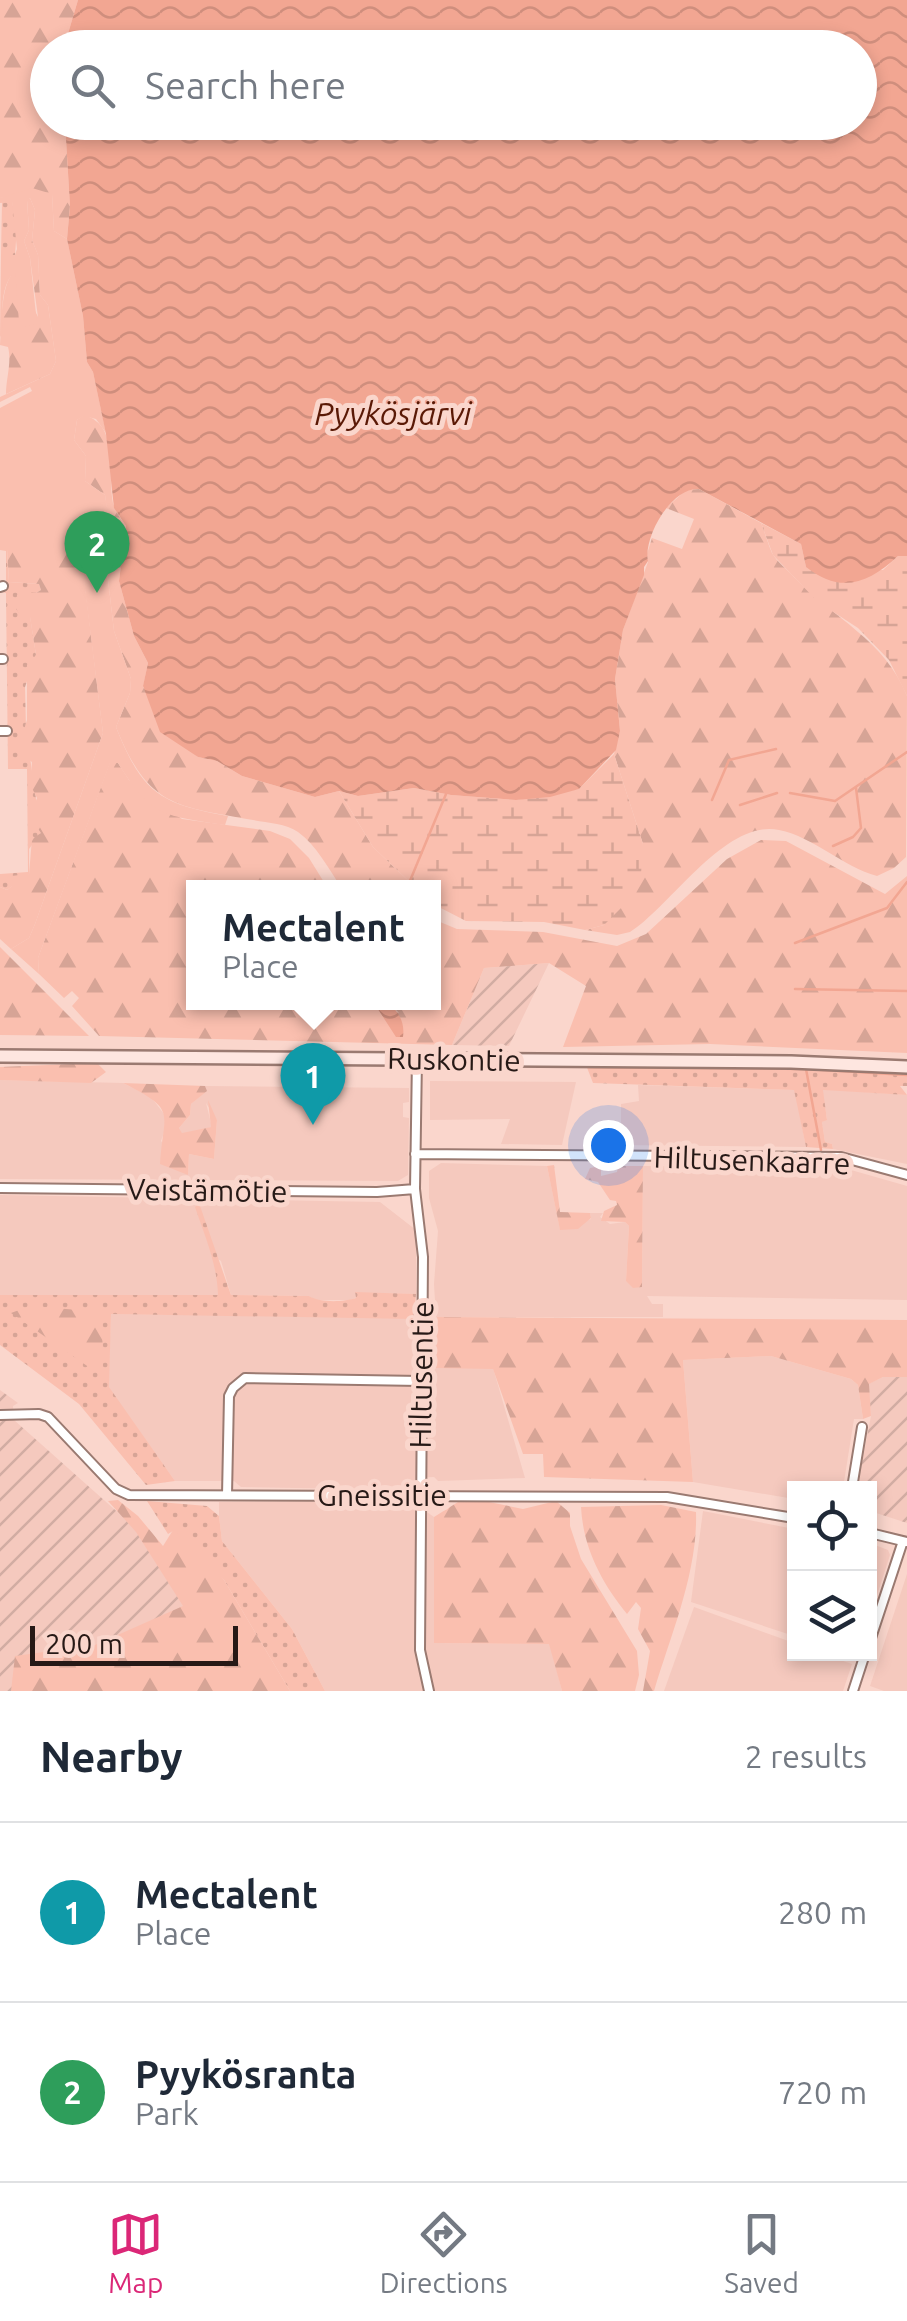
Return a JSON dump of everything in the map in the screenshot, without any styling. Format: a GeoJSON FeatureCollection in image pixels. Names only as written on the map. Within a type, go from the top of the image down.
{"type":"FeatureCollection","features":[{"type":"Feature","properties":{"kind":"main road","name":"Ruskontie"},"geometry":{"type":"LineString","coordinates":[[0,1056],[791,1062],[907,1067]]}},
{"type":"Feature","properties":{"kind":"street","name":"Hiltusentie"},"geometry":{"type":"LineString","coordinates":[[417,1058],[415,1189],[424,1257],[420,1650],[428,1691]]}},
{"type":"Feature","properties":{"kind":"street","name":"Hiltusenkaarre"},"geometry":{"type":"LineString","coordinates":[[415,1154],[841,1157],[907,1176]]}},
{"type":"Feature","properties":{"kind":"street","name":"Veistämötie"},"geometry":{"type":"LineString","coordinates":[[0,1188],[377,1192],[415,1189]]}},
{"type":"Feature","properties":{"kind":"street"},"geometry":{"type":"LineString","coordinates":[[227,1496],[229,1396],[246,1378],[420,1380]]}},
{"type":"Feature","properties":{"kind":"street","name":"Gneissitie"},"geometry":{"type":"LineString","coordinates":[[0,1415],[48,1417],[116,1490],[129,1495],[667,1497],[787,1517]]}},
{"type":"Feature","properties":{"kind":"street"},"geometry":{"type":"LineString","coordinates":[[853,1481],[862,1428]]}},
{"type":"Feature","properties":{"kind":"street"},"geometry":{"type":"LineString","coordinates":[[877,1535],[905,1542],[877,1621]]}},
{"type":"Feature","properties":{"kind":"street"},"geometry":{"type":"LineString","coordinates":[[853,1691],[863,1661]]}},
{"type":"Feature","properties":{"kind":"shaded area"},"geometry":{"type":"Polygon","coordinates":[[[549,963],[509,1046],[452,1045],[484,968],[549,963]]]}},
{"type":"Feature","properties":{"kind":"shaded area"},"geometry":{"type":"Polygon","coordinates":[[[0,1080],[123,1083],[151,1097],[167,1124],[161,1141],[188,1174],[189,1154],[214,1159],[217,1120],[206,1103],[212,1127],[182,1134],[179,1128],[190,1115],[191,1104],[206,1091],[205,1086],[409,1088],[409,1102],[403,1103],[403,1117],[409,1118],[408,1175],[398,1181],[0,1179],[0,1080]]]}},
{"type":"Feature","properties":{"kind":"shaded area"},"geometry":{"type":"Polygon","coordinates":[[[430,1081],[576,1082],[562,1145],[501,1144],[510,1119],[430,1120],[430,1081]]]}},
{"type":"Feature","properties":{"kind":"shaded area"},"geometry":{"type":"Polygon","coordinates":[[[638,1085],[795,1090],[806,1147],[621,1145],[621,1104],[639,1101],[638,1085]]]}},
{"type":"Feature","properties":{"kind":"shaded area"},"geometry":{"type":"Polygon","coordinates":[[[822,1089],[907,1095],[907,1164],[833,1149],[832,1144],[825,1142],[822,1122],[827,1119],[822,1089]]]}},
{"type":"Feature","properties":{"kind":"shaded area"},"geometry":{"type":"Polygon","coordinates":[[[441,1163],[547,1166],[560,1229],[591,1219],[590,1213],[603,1213],[600,1217],[610,1224],[625,1222],[629,1226],[626,1281],[642,1286],[643,1166],[844,1168],[907,1186],[907,1300],[647,1296],[652,1304],[663,1304],[663,1317],[437,1317],[493,1368],[525,1478],[416,1478],[408,1490],[241,1487],[234,1481],[175,1481],[108,1387],[111,1314],[436,1317],[438,1231],[429,1198],[429,1171],[441,1163]]]}},
{"type":"Feature","properties":{"kind":"shaded area"},"geometry":{"type":"Polygon","coordinates":[[[0,1195],[380,1202],[416,1230],[416,1294],[355,1293],[356,1298],[350,1300],[231,1295],[221,1261],[211,1255],[218,1265],[218,1295],[0,1295],[0,1195]]]}},
{"type":"Feature","properties":{"kind":"shaded area"},"geometry":{"type":"Polygon","coordinates":[[[771,1356],[851,1379],[858,1385],[863,1419],[854,1419],[844,1481],[787,1481],[787,1498],[693,1482],[683,1360],[771,1356]]]}},
{"type":"Feature","properties":{"kind":"shaded area"},"geometry":{"type":"Polygon","coordinates":[[[883,1377],[907,1377],[907,1523],[877,1513],[877,1481],[858,1481],[871,1416],[868,1384],[883,1377]]]}},
{"type":"Feature","properties":{"kind":"shaded area"},"geometry":{"type":"Polygon","coordinates":[[[0,1390],[18,1403],[13,1406],[14,1420],[150,1541],[251,1691],[0,1691],[0,1390]]]}},
{"type":"Feature","properties":{"kind":"shaded area"},"geometry":{"type":"Polygon","coordinates":[[[411,1501],[434,1517],[434,1643],[550,1644],[562,1691],[325,1691],[292,1629],[222,1541],[219,1502],[411,1501]]]}},
{"type":"Feature","properties":{"kind":"shaded area"},"geometry":{"type":"Polygon","coordinates":[[[703,1511],[787,1528],[787,1634],[691,1602],[703,1511]]]}},
{"type":"Feature","properties":{"kind":"shaded area"},"geometry":{"type":"Polygon","coordinates":[[[877,1546],[890,1555],[877,1595],[877,1546]]]}},
{"type":"Feature","properties":{"kind":"shaded area"},"geometry":{"type":"Polygon","coordinates":[[[907,1574],[907,1691],[884,1691],[870,1686],[907,1574]]]}},
{"type":"Feature","properties":{"kind":"shaded area"},"geometry":{"type":"Polygon","coordinates":[[[694,1607],[787,1640],[787,1661],[852,1664],[843,1691],[664,1691],[694,1607]]]}},
{"type":"Feature","properties":{"kind":"green space"},"geometry":{"type":"Polygon","coordinates":[[[0,0],[78,0],[69,30],[30,30],[30,140],[66,140],[70,206],[67,239],[54,231],[52,194],[0,198],[0,0]]]}},
{"type":"Feature","properties":{"kind":"green space"},"geometry":{"type":"Polygon","coordinates":[[[32,188],[52,194],[54,231],[67,239],[83,316],[87,362],[93,372],[106,433],[96,419],[84,416],[77,420],[74,440],[86,456],[85,481],[105,495],[110,526],[102,528],[114,631],[131,679],[130,693],[116,727],[135,767],[156,792],[185,806],[228,816],[225,825],[161,811],[140,794],[118,763],[110,763],[38,958],[39,974],[11,949],[29,938],[35,924],[103,733],[80,550],[0,550],[0,408],[32,391],[30,387],[0,402],[0,397],[50,374],[56,361],[48,305],[40,295],[38,255],[32,240],[35,210],[30,198],[29,230],[24,241],[30,258],[37,324],[25,327],[19,322],[15,271],[4,291],[0,337],[1,255],[15,255],[17,249],[12,202],[0,203],[0,198],[32,188]]]}},
{"type":"Feature","properties":{"kind":"green space"},"geometry":{"type":"Polygon","coordinates":[[[30,198],[35,210],[32,240],[38,255],[40,295],[48,305],[56,361],[50,374],[6,394],[9,353],[8,347],[0,345],[2,316],[4,295],[15,270],[38,317],[24,241],[29,230],[30,198]]]}},
{"type":"Feature","properties":{"kind":"green space"},"geometry":{"type":"Polygon","coordinates":[[[2,201],[12,201],[17,227],[15,255],[1,255],[2,201]]]}},
{"type":"Feature","properties":{"kind":"green space"},"geometry":{"type":"Polygon","coordinates":[[[84,415],[96,421],[108,441],[114,506],[126,526],[119,581],[134,636],[148,663],[143,687],[186,747],[198,757],[217,761],[242,776],[315,797],[339,791],[373,847],[408,880],[336,880],[317,851],[293,829],[184,806],[153,788],[140,773],[116,727],[130,693],[131,679],[114,631],[102,527],[109,526],[105,495],[85,481],[86,456],[74,440],[77,420],[84,415]]]}},
{"type":"Feature","properties":{"kind":"green space"},"geometry":{"type":"Polygon","coordinates":[[[699,489],[761,523],[777,559],[872,645],[897,676],[907,696],[906,857],[877,876],[792,834],[759,830],[719,850],[630,932],[617,935],[585,930],[604,925],[643,844],[614,754],[620,731],[615,679],[623,630],[648,562],[652,538],[682,549],[694,519],[666,508],[686,490],[699,489]]]}},
{"type":"Feature","properties":{"kind":"green space"},"geometry":{"type":"Polygon","coordinates":[[[761,523],[801,544],[806,567],[883,570],[898,556],[907,556],[907,696],[889,660],[858,628],[818,602],[773,555],[761,523]]]}},
{"type":"Feature","properties":{"kind":"green space"},"geometry":{"type":"Polygon","coordinates":[[[78,530],[103,733],[35,924],[29,938],[11,949],[0,939],[0,887],[7,890],[12,886],[8,880],[11,876],[29,874],[32,839],[41,833],[31,818],[37,798],[31,786],[32,762],[17,752],[27,720],[27,665],[36,655],[30,617],[16,609],[17,595],[22,590],[41,590],[39,584],[9,582],[7,549],[78,530]]]}},
{"type":"Feature","properties":{"kind":"green space"},"geometry":{"type":"Polygon","coordinates":[[[0,546],[7,549],[9,582],[39,584],[41,590],[36,593],[30,616],[36,655],[25,687],[26,730],[41,833],[29,849],[29,874],[7,890],[0,887],[0,874],[28,872],[27,769],[8,769],[6,593],[1,592],[0,584],[6,581],[6,551],[0,550],[0,546]]]}},
{"type":"Feature","properties":{"kind":"green space"},"geometry":{"type":"Polygon","coordinates":[[[614,754],[643,844],[641,874],[626,903],[604,925],[585,930],[544,922],[466,921],[441,908],[441,880],[408,880],[373,847],[339,791],[358,796],[414,788],[516,800],[579,789],[614,754]]]}},
{"type":"Feature","properties":{"kind":"green space"},"geometry":{"type":"Polygon","coordinates":[[[110,762],[118,763],[129,780],[182,819],[270,831],[290,839],[309,858],[323,880],[186,880],[186,1010],[441,1010],[441,922],[457,929],[543,932],[617,946],[646,934],[727,859],[761,840],[786,841],[885,894],[907,876],[907,1053],[710,1044],[563,1047],[586,986],[549,963],[484,968],[452,1045],[99,1036],[72,1006],[79,998],[72,991],[64,998],[39,974],[38,958],[110,762]]]}},
{"type":"Feature","properties":{"kind":"green space"},"geometry":{"type":"Polygon","coordinates":[[[0,947],[89,1036],[0,1035],[0,947]]]}},
{"type":"Feature","properties":{"kind":"green space"},"geometry":{"type":"Polygon","coordinates":[[[97,1063],[106,1072],[91,1083],[0,1080],[0,1067],[97,1063]]]}},
{"type":"Feature","properties":{"kind":"green space"},"geometry":{"type":"Polygon","coordinates":[[[586,1065],[806,1066],[907,1072],[907,1086],[900,1086],[907,1095],[823,1090],[825,1142],[832,1144],[833,1149],[806,1147],[794,1090],[593,1083],[586,1065]]]}},
{"type":"Feature","properties":{"kind":"green space"},"geometry":{"type":"Polygon","coordinates":[[[123,1083],[205,1086],[207,1091],[191,1104],[190,1115],[179,1128],[182,1133],[211,1127],[208,1100],[217,1120],[214,1159],[189,1154],[188,1175],[160,1164],[164,1114],[153,1100],[123,1083]]]}},
{"type":"Feature","properties":{"kind":"green space"},"geometry":{"type":"Polygon","coordinates":[[[554,1165],[560,1212],[590,1213],[591,1218],[578,1229],[560,1230],[547,1166],[554,1165]]]}},
{"type":"Feature","properties":{"kind":"green space"},"geometry":{"type":"Polygon","coordinates":[[[601,1166],[601,1176],[617,1172],[618,1166],[643,1166],[642,1287],[633,1288],[626,1281],[629,1226],[625,1222],[601,1221],[604,1211],[617,1205],[616,1201],[610,1200],[598,1182],[585,1179],[590,1168],[601,1166]]]}},
{"type":"Feature","properties":{"kind":"green space"},"geometry":{"type":"Polygon","coordinates":[[[199,1203],[231,1295],[309,1296],[332,1301],[356,1298],[355,1292],[416,1294],[414,1319],[111,1314],[109,1387],[175,1481],[146,1485],[79,1404],[0,1345],[0,1295],[218,1295],[213,1261],[195,1207],[199,1203]]]}},
{"type":"Feature","properties":{"kind":"green space"},"geometry":{"type":"Polygon","coordinates":[[[30,1306],[102,1312],[103,1377],[11,1313],[30,1306]]]}},
{"type":"Feature","properties":{"kind":"green space"},"geometry":{"type":"Polygon","coordinates":[[[437,1317],[907,1320],[907,1377],[883,1377],[869,1384],[871,1416],[863,1419],[858,1385],[851,1379],[771,1356],[683,1360],[693,1482],[544,1477],[543,1454],[523,1454],[493,1369],[436,1368],[437,1317]]]}},
{"type":"Feature","properties":{"kind":"green space"},"geometry":{"type":"Polygon","coordinates":[[[118,1500],[138,1516],[163,1546],[173,1530],[199,1549],[224,1580],[290,1691],[11,1691],[15,1656],[95,1645],[183,1606],[136,1532],[108,1501],[118,1500]]]}},
{"type":"Feature","properties":{"kind":"green space"},"geometry":{"type":"Polygon","coordinates":[[[147,1501],[207,1506],[219,1516],[222,1541],[292,1629],[325,1691],[290,1691],[224,1580],[173,1531],[168,1534],[147,1501]]]}},
{"type":"Feature","properties":{"kind":"green space"},"geometry":{"type":"Polygon","coordinates":[[[556,1501],[570,1513],[570,1526],[581,1559],[637,1651],[639,1675],[635,1691],[562,1691],[549,1644],[434,1643],[434,1517],[458,1502],[489,1502],[523,1509],[556,1501]]]}},
{"type":"Feature","properties":{"kind":"green space"},"geometry":{"type":"Polygon","coordinates":[[[661,1505],[696,1512],[693,1557],[654,1691],[643,1691],[650,1651],[638,1629],[641,1608],[636,1602],[627,1614],[609,1589],[590,1550],[581,1507],[661,1505]]]}},
{"type":"Feature","properties":{"kind":"water","name":"Pyykösjärvi"},"geometry":{"type":"Polygon","coordinates":[[[78,0],[907,0],[907,556],[898,556],[865,579],[830,581],[806,567],[801,544],[699,489],[679,496],[655,528],[644,575],[623,630],[615,679],[620,731],[616,750],[579,789],[516,800],[414,788],[358,796],[339,791],[315,797],[242,776],[217,761],[198,757],[160,732],[143,686],[148,663],[134,636],[119,581],[126,526],[114,508],[106,434],[93,372],[87,362],[83,316],[67,239],[70,206],[66,140],[877,140],[877,30],[69,30],[78,0]]]}},
{"type":"Feature","properties":{"kind":"water"},"geometry":{"type":"Polygon","coordinates":[[[379,1010],[395,1010],[398,1014],[403,1037],[396,1037],[379,1010]]]}},
{"type":"Feature","properties":{"kind":"waterway"},"geometry":{"type":"LineString","coordinates":[[712,800],[729,760],[776,749]]}},
{"type":"Feature","properties":{"kind":"waterway"},"geometry":{"type":"LineString","coordinates":[[790,793],[835,801],[907,752]]}},
{"type":"Feature","properties":{"kind":"waterway"},"geometry":{"type":"LineString","coordinates":[[833,846],[853,837],[861,828],[856,788]]}},
{"type":"Feature","properties":{"kind":"waterway"},"geometry":{"type":"LineString","coordinates":[[740,805],[777,793]]}},
{"type":"Feature","properties":{"kind":"waterway"},"geometry":{"type":"LineString","coordinates":[[410,880],[446,794]]}},
{"type":"Feature","properties":{"kind":"waterway"},"geometry":{"type":"LineString","coordinates":[[795,943],[887,908],[907,882]]}},
{"type":"Feature","properties":{"kind":"waterway"},"geometry":{"type":"LineString","coordinates":[[795,989],[907,991]]}},
{"type":"Feature","properties":{"kind":"waterway"},"geometry":{"type":"LineString","coordinates":[[589,1067],[806,1069],[907,1075]]}},
{"type":"Feature","properties":{"kind":"waterway"},"geometry":{"type":"LineString","coordinates":[[806,1069],[821,1150]]}},
{"type":"Feature","properties":{"kind":"place","name":"Pyykösranta"},"geometry":{"type":"Point","coordinates":[97,593]}},
{"type":"Feature","properties":{"kind":"place","name":"Mectalent"},"geometry":{"type":"Point","coordinates":[313,1125]}}]}
